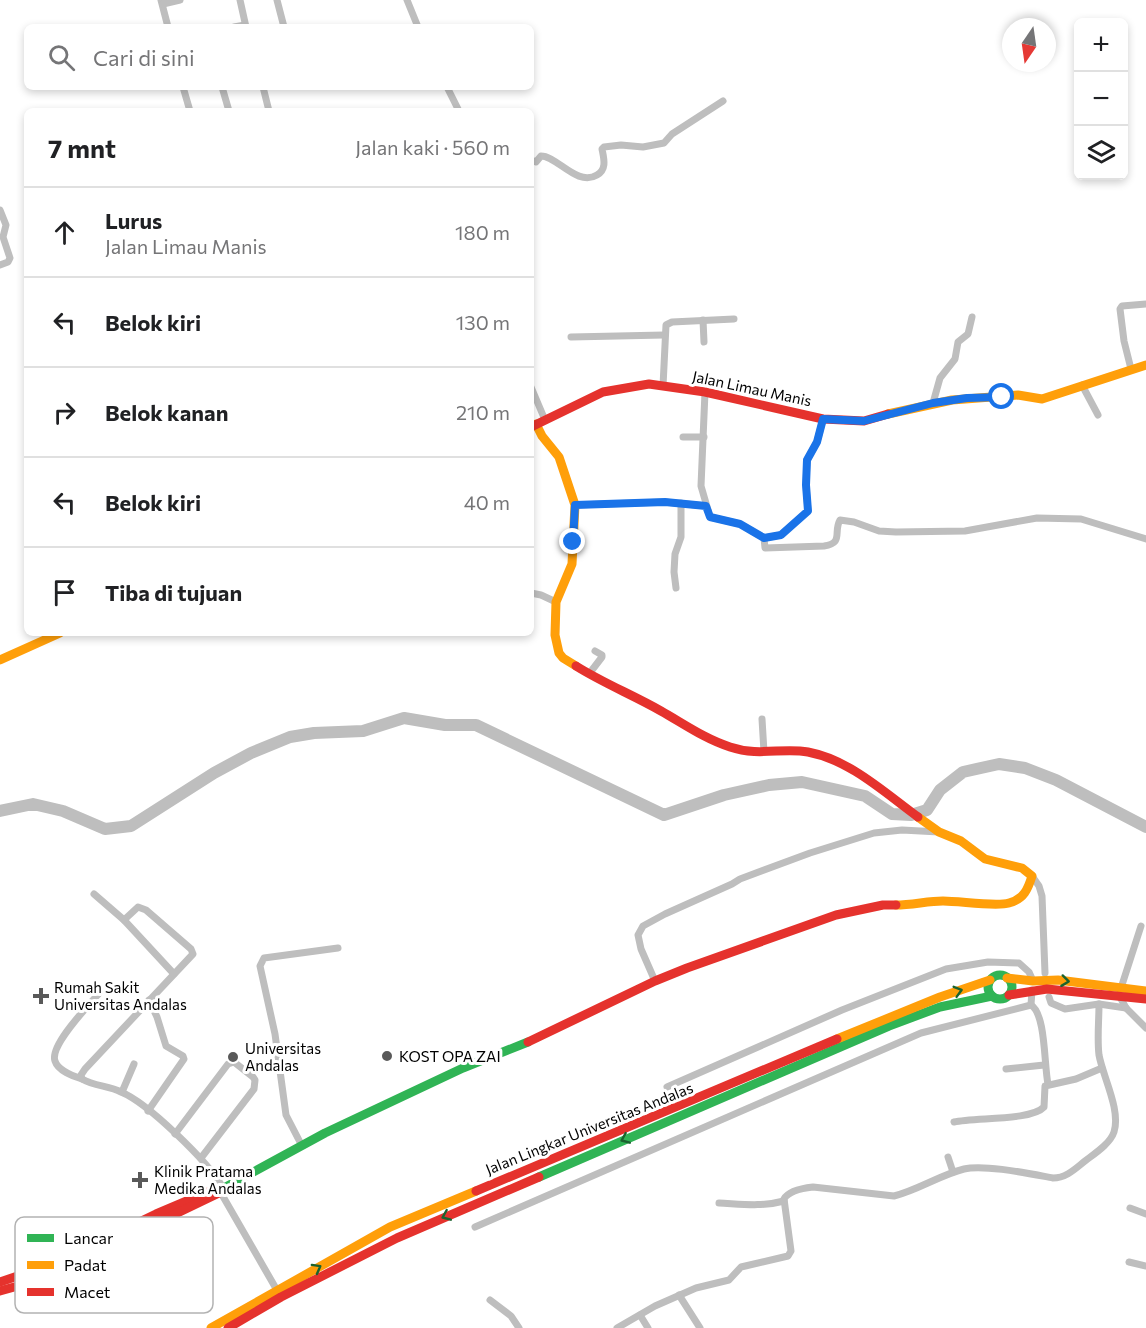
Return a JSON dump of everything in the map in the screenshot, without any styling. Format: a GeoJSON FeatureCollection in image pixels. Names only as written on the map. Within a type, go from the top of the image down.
{"type":"FeatureCollection","features":[{"type":"Feature","properties":{"kind":"street"},"geometry":{"type":"LineString","coordinates":[[167,24],[162,2],[180,0]]}},
{"type":"Feature","properties":{"kind":"street"},"geometry":{"type":"LineString","coordinates":[[240,0],[246,24]]}},
{"type":"Feature","properties":{"kind":"street"},"geometry":{"type":"LineString","coordinates":[[277,0],[283,24]]}},
{"type":"Feature","properties":{"kind":"street"},"geometry":{"type":"LineString","coordinates":[[407,0],[417,24]]}},
{"type":"Feature","properties":{"kind":"street"},"geometry":{"type":"LineString","coordinates":[[184,90],[189,108]]}},
{"type":"Feature","properties":{"kind":"street"},"geometry":{"type":"LineString","coordinates":[[223,90],[228,108]]}},
{"type":"Feature","properties":{"kind":"street"},"geometry":{"type":"LineString","coordinates":[[263,90],[268,108]]}},
{"type":"Feature","properties":{"kind":"street"},"geometry":{"type":"LineString","coordinates":[[448,90],[458,108]]}},
{"type":"Feature","properties":{"kind":"street"},"geometry":{"type":"LineString","coordinates":[[534,161],[536,162],[541,156],[547,156],[563,169],[588,178],[603,169],[603,147],[621,145],[652,147],[664,143],[672,134],[723,101]]}},
{"type":"Feature","properties":{"kind":"street"},"geometry":{"type":"LineString","coordinates":[[0,210],[6,225],[3,237],[9,260],[0,265]]}},
{"type":"Feature","properties":{"kind":"street"},"geometry":{"type":"LineString","coordinates":[[1131,369],[1124,341],[1120,309],[1122,306],[1146,304]]}},
{"type":"Feature","properties":{"kind":"street"},"geometry":{"type":"LineString","coordinates":[[933,403],[940,378],[955,359],[958,342],[968,334],[972,316]]}},
{"type":"Feature","properties":{"kind":"street"},"geometry":{"type":"LineString","coordinates":[[663,386],[664,329],[668,323],[734,319]]}},
{"type":"Feature","properties":{"kind":"street"},"geometry":{"type":"LineString","coordinates":[[703,320],[704,342]]}},
{"type":"Feature","properties":{"kind":"street"},"geometry":{"type":"LineString","coordinates":[[571,337],[664,335]]}},
{"type":"Feature","properties":{"kind":"street","name":"Jalan Limau Manis"},"geometry":{"type":"LineString","coordinates":[[537,424],[603,392],[637,385],[705,392],[823,419],[864,421],[933,403],[967,398],[1018,395],[1042,399],[1146,365]]}},
{"type":"Feature","properties":{"kind":"street"},"geometry":{"type":"LineString","coordinates":[[1082,385],[1098,415]]}},
{"type":"Feature","properties":{"kind":"street"},"geometry":{"type":"LineString","coordinates":[[705,392],[701,486],[710,517],[740,524],[764,538],[781,535],[808,511],[807,460],[817,442],[823,419]]}},
{"type":"Feature","properties":{"kind":"street"},"geometry":{"type":"LineString","coordinates":[[534,406],[537,424],[562,464],[575,505],[572,564],[556,601],[555,636],[562,658],[703,736],[743,752],[807,752],[826,757],[868,780],[939,832]]}},
{"type":"Feature","properties":{"kind":"street"},"geometry":{"type":"LineString","coordinates":[[683,437],[704,437]]}},
{"type":"Feature","properties":{"kind":"street"},"geometry":{"type":"LineString","coordinates":[[575,505],[681,503],[706,506]]}},
{"type":"Feature","properties":{"kind":"street"},"geometry":{"type":"LineString","coordinates":[[676,588],[675,554],[681,537],[681,503]]}},
{"type":"Feature","properties":{"kind":"street"},"geometry":{"type":"LineString","coordinates":[[764,538],[765,548],[824,546],[835,542],[840,520],[854,522],[879,531],[965,531],[1037,518],[1081,519],[1146,539]]}},
{"type":"Feature","properties":{"kind":"street"},"geometry":{"type":"LineString","coordinates":[[534,594],[556,601]]}},
{"type":"Feature","properties":{"kind":"street"},"geometry":{"type":"LineString","coordinates":[[0,660],[53,636]]}},
{"type":"Feature","properties":{"kind":"street"},"geometry":{"type":"LineString","coordinates":[[589,674],[602,656],[595,651]]}},
{"type":"Feature","properties":{"kind":"street"},"geometry":{"type":"LineString","coordinates":[[762,719],[764,752]]}},
{"type":"Feature","properties":{"kind":"street"},"geometry":{"type":"LineString","coordinates":[[655,981],[641,950],[638,935],[643,926],[749,875],[874,833],[902,830],[939,832],[961,840],[985,859],[1022,868],[1032,876],[1039,885],[1042,896],[1045,973]]}},
{"type":"Feature","properties":{"kind":"street"},"geometry":{"type":"LineString","coordinates":[[150,1217],[221,1190],[302,1146],[463,1068],[543,1035],[655,981],[836,915],[883,905],[917,905],[941,901],[1008,904],[1021,898],[1028,889],[1032,876]]}},
{"type":"Feature","properties":{"kind":"street"},"geometry":{"type":"LineString","coordinates":[[94,894],[124,920],[174,974]]}},
{"type":"Feature","properties":{"kind":"street"},"geometry":{"type":"LineString","coordinates":[[82,1080],[81,1075],[85,1069],[193,954],[191,949],[141,907],[134,910],[124,920]]}},
{"type":"Feature","properties":{"kind":"street"},"geometry":{"type":"LineString","coordinates":[[1141,926],[1120,992],[1126,1008],[1146,1028]]}},
{"type":"Feature","properties":{"kind":"street"},"geometry":{"type":"LineString","coordinates":[[302,1146],[286,1115],[275,1034],[260,966],[264,958],[338,948]]}},
{"type":"Feature","properties":{"kind":"street"},"geometry":{"type":"LineString","coordinates":[[667,1087],[842,1010],[946,969],[988,962],[1019,963],[1029,972],[1032,985],[1030,1005]]}},
{"type":"Feature","properties":{"kind":"street"},"geometry":{"type":"LineString","coordinates":[[1032,985],[1000,999],[992,996],[988,990],[990,980],[996,976],[1063,991],[1146,990]]}},
{"type":"Feature","properties":{"kind":"street"},"geometry":{"type":"LineString","coordinates":[[1007,978],[1012,987],[1009,995]]}},
{"type":"Feature","properties":{"kind":"street","name":"Jalan Lingkar Universitas Andalas"},"geometry":{"type":"LineString","coordinates":[[228,1328],[279,1294],[390,1227],[741,1081],[870,1024],[990,980]]}},
{"type":"Feature","properties":{"kind":"street"},"geometry":{"type":"LineString","coordinates":[[101,991],[71,1026],[55,1051],[56,1064],[68,1074],[82,1080],[122,1092],[148,1111],[201,1158],[279,1294]]}},
{"type":"Feature","properties":{"kind":"street"},"geometry":{"type":"LineString","coordinates":[[1120,992],[1146,999]]}},
{"type":"Feature","properties":{"kind":"street","name":"Jalan Lingkar Universitas Andalas"},"geometry":{"type":"LineString","coordinates":[[211,1328],[397,1238],[889,1026],[940,1007],[992,996]]}},
{"type":"Feature","properties":{"kind":"street"},"geometry":{"type":"LineString","coordinates":[[1049,997],[1051,1003],[1065,1009],[1099,1004],[1126,1008]]}},
{"type":"Feature","properties":{"kind":"street"},"geometry":{"type":"LineString","coordinates":[[148,1111],[184,1059],[183,1056],[166,1046],[158,1017],[149,1000]]}},
{"type":"Feature","properties":{"kind":"street"},"geometry":{"type":"LineString","coordinates":[[617,1328],[696,1288],[729,1280],[741,1267],[788,1257],[791,1247],[784,1201],[786,1195],[801,1189],[813,1187],[894,1197],[953,1172],[979,1166],[1053,1178],[1071,1173],[1109,1140],[1115,1130],[1110,1094],[1098,1045],[1099,1004]]}},
{"type":"Feature","properties":{"kind":"street"},"geometry":{"type":"LineString","coordinates":[[1030,1005],[1038,1013],[1041,1023],[1044,1065],[1048,1084]]}},
{"type":"Feature","properties":{"kind":"street"},"geometry":{"type":"LineString","coordinates":[[475,1227],[921,1032],[1030,1005]]}},
{"type":"Feature","properties":{"kind":"street"},"geometry":{"type":"LineString","coordinates":[[175,1134],[228,1064],[234,1062],[253,1077],[254,1089],[201,1158]]}},
{"type":"Feature","properties":{"kind":"street"},"geometry":{"type":"LineString","coordinates":[[122,1092],[134,1064]]}},
{"type":"Feature","properties":{"kind":"street"},"geometry":{"type":"LineString","coordinates":[[1006,1069],[1044,1065]]}},
{"type":"Feature","properties":{"kind":"street"},"geometry":{"type":"LineString","coordinates":[[954,1122],[1038,1112],[1044,1107],[1044,1087],[1048,1084],[1076,1079],[1102,1068]]}},
{"type":"Feature","properties":{"kind":"street"},"geometry":{"type":"LineString","coordinates":[[948,1156],[953,1172]]}},
{"type":"Feature","properties":{"kind":"street"},"geometry":{"type":"LineString","coordinates":[[719,1203],[752,1205],[784,1201]]}},
{"type":"Feature","properties":{"kind":"street"},"geometry":{"type":"LineString","coordinates":[[1130,1208],[1146,1214]]}},
{"type":"Feature","properties":{"kind":"street"},"geometry":{"type":"LineString","coordinates":[[1129,1262],[1146,1266]]}},
{"type":"Feature","properties":{"kind":"street"},"geometry":{"type":"LineString","coordinates":[[0,1291],[6,1284]]}},
{"type":"Feature","properties":{"kind":"street"},"geometry":{"type":"LineString","coordinates":[[679,1296],[700,1328]]}},
{"type":"Feature","properties":{"kind":"street"},"geometry":{"type":"LineString","coordinates":[[490,1300],[511,1316],[519,1328]]}},
{"type":"Feature","properties":{"kind":"street"},"geometry":{"type":"LineString","coordinates":[[640,1315],[648,1328]]}},
{"type":"Feature","properties":{"kind":"waterway"},"geometry":{"type":"LineString","coordinates":[[0,811],[33,804],[63,811],[105,829],[131,826],[214,773],[251,753],[290,737],[314,733],[363,731],[404,718],[445,725],[476,725],[664,815],[724,795],[769,785],[802,782],[865,796],[892,814],[911,815],[927,810],[940,790],[963,772],[999,764],[1025,768],[1056,780],[1146,827]]}},
{"type":"Feature","properties":{"kind":"traffic: fast"},"geometry":{"type":"LineString","coordinates":[[1000,975],[1005,976],[1011,982],[1012,987],[1011,992],[1005,998],[1000,999],[995,998],[989,992],[988,987],[989,982],[995,976],[1000,975]]}},
{"type":"Feature","properties":{"kind":"traffic: fast"},"geometry":{"type":"LineString","coordinates":[[539,1177],[889,1026],[940,1007],[992,996]]}},
{"type":"Feature","properties":{"kind":"traffic: fast"},"geometry":{"type":"LineString","coordinates":[[224,1188],[325,1133],[463,1068],[528,1042]]}},
{"type":"Feature","properties":{"kind":"traffic: slow"},"geometry":{"type":"LineString","coordinates":[[888,414],[952,400],[1018,395],[1042,399],[1146,365]]}},
{"type":"Feature","properties":{"kind":"traffic: slow"},"geometry":{"type":"LineString","coordinates":[[536,424],[542,436],[559,457],[575,505],[572,564],[556,602],[555,635],[559,653],[576,666]]}},
{"type":"Feature","properties":{"kind":"traffic: slow"},"geometry":{"type":"LineString","coordinates":[[0,660],[53,636]]}},
{"type":"Feature","properties":{"kind":"traffic: slow"},"geometry":{"type":"LineString","coordinates":[[896,905],[943,901],[1009,903],[1025,893],[1032,876],[1022,868],[985,859],[961,841],[939,832],[918,817]]}},
{"type":"Feature","properties":{"kind":"traffic: slow"},"geometry":{"type":"LineString","coordinates":[[1007,978],[1033,981],[1058,980],[1146,991]]}},
{"type":"Feature","properties":{"kind":"traffic: slow"},"geometry":{"type":"LineString","coordinates":[[837,1039],[940,997],[990,980]]}},
{"type":"Feature","properties":{"kind":"traffic: slow"},"geometry":{"type":"LineString","coordinates":[[211,1328],[390,1227],[476,1191]]}},
{"type":"Feature","properties":{"kind":"traffic: jam"},"geometry":{"type":"LineString","coordinates":[[534,426],[603,392],[649,384],[705,392],[823,419],[864,421],[888,414]]}},
{"type":"Feature","properties":{"kind":"traffic: jam"},"geometry":{"type":"LineString","coordinates":[[576,666],[721,744],[741,750],[761,752],[808,752],[838,762],[866,778],[918,817]]}},
{"type":"Feature","properties":{"kind":"traffic: jam"},"geometry":{"type":"LineString","coordinates":[[528,1042],[687,968],[836,915],[883,905],[896,905]]}},
{"type":"Feature","properties":{"kind":"traffic: jam"},"geometry":{"type":"LineString","coordinates":[[1009,995],[1047,989],[1146,999]]}},
{"type":"Feature","properties":{"kind":"traffic: jam"},"geometry":{"type":"LineString","coordinates":[[476,1191],[837,1039]]}},
{"type":"Feature","properties":{"kind":"traffic: jam"},"geometry":{"type":"LineString","coordinates":[[228,1328],[281,1297],[397,1238],[539,1177]]}},
{"type":"Feature","properties":{"kind":"traffic: jam"},"geometry":{"type":"LineString","coordinates":[[150,1217],[215,1189]]}},
{"type":"Feature","properties":{"kind":"traffic: jam"},"geometry":{"type":"LineString","coordinates":[[169,1217],[219,1193]]}},
{"type":"Feature","properties":{"kind":"traffic: jam"},"geometry":{"type":"LineString","coordinates":[[0,1282],[15,1277]]}},
{"type":"Feature","properties":{"kind":"traffic: jam"},"geometry":{"type":"LineString","coordinates":[[0,1291],[15,1287]]}},
{"type":"Feature","properties":{"kind":"place","name":"Rumah Sakit Universitas Andalas"},"geometry":{"type":"Point","coordinates":[41,996]}},
{"type":"Feature","properties":{"kind":"place","name":"KOST OPA ZAI"},"geometry":{"type":"Point","coordinates":[387,1056]}},
{"type":"Feature","properties":{"kind":"place","name":"Universitas Andalas"},"geometry":{"type":"Point","coordinates":[233,1057]}},
{"type":"Feature","properties":{"kind":"place","name":"Klinik Pratama Medika Andalas"},"geometry":{"type":"Point","coordinates":[140,1180]}},
{"type":"Feature","properties":{"kind":"route"},"geometry":{"type":"LineString","coordinates":[[573,542],[575,505],[602,506],[665,502],[706,506],[710,517],[740,524],[764,538],[781,535],[808,511],[807,460],[817,442],[823,419],[864,421],[933,403],[967,398],[1002,397]]}}]}
